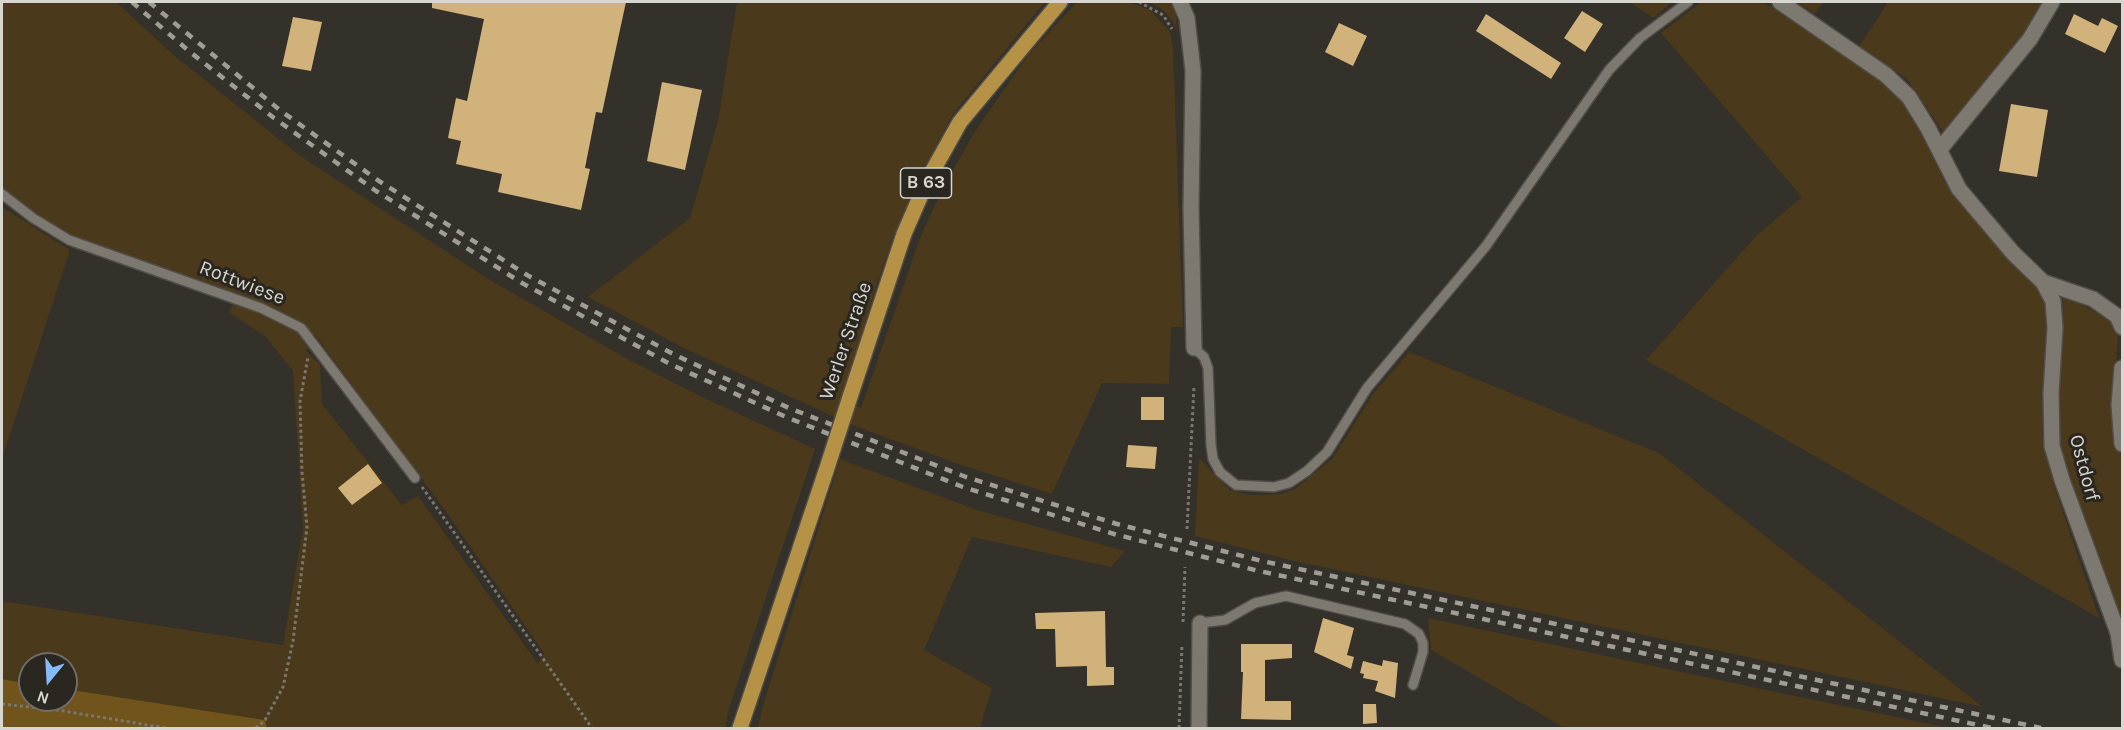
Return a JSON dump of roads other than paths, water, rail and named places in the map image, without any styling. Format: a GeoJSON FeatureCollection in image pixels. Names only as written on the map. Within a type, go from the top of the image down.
{"type":"FeatureCollection","features":[{"type":"Feature","properties":{"kind":"main road","name":"Werler Straße"},"geometry":{"type":"LineString","coordinates":[[740,729],[904,234],[927,181],[960,122],[1060,2]]}},
{"type":"Feature","properties":{"kind":"street"},"geometry":{"type":"LineString","coordinates":[[1180,2],[1187,18],[1193,71],[1191,208],[1194,348]]}},
{"type":"Feature","properties":{"kind":"street","name":"Ostdorf"},"geometry":{"type":"LineString","coordinates":[[1780,2],[1887,75],[1909,98],[1940,150],[1959,189],[2013,253],[2043,282],[2053,301],[2055,328],[2051,393],[2052,446],[2065,489],[2118,633],[2122,660]]}},
{"type":"Feature","properties":{"kind":"street"},"geometry":{"type":"LineString","coordinates":[[1940,150],[2030,39],[2052,2]]}},
{"type":"Feature","properties":{"kind":"street","name":"Ostdorf"},"geometry":{"type":"LineString","coordinates":[[2043,282],[2093,299],[2116,316],[2122,327]]}},
{"type":"Feature","properties":{"kind":"street"},"geometry":{"type":"LineString","coordinates":[[2122,368],[2119,405],[2122,444]]}},
{"type":"Feature","properties":{"kind":"street"},"geometry":{"type":"LineString","coordinates":[[1199,729],[1200,623]]}},
{"type":"Feature","properties":{"kind":"lane"},"geometry":{"type":"LineString","coordinates":[[1194,348],[1204,357],[1208,368],[1211,445],[1213,459],[1220,472],[1236,485],[1274,488],[1289,483],[1307,471],[1327,452],[1367,388],[1486,246],[1609,70],[1640,38],[1688,2]]}},
{"type":"Feature","properties":{"kind":"lane","name":"Rottwiese"},"geometry":{"type":"LineString","coordinates":[[2,194],[33,218],[69,240],[261,308],[301,328],[415,478]]}},
{"type":"Feature","properties":{"kind":"lane"},"geometry":{"type":"LineString","coordinates":[[1200,623],[1225,620],[1255,603],[1286,596],[1406,624],[1419,634],[1423,643],[1423,652],[1413,685]]}},
{"type":"Feature","properties":{"kind":"railway"},"geometry":{"type":"LineString","coordinates":[[132,2],[190,52],[274,118],[376,191],[522,283],[670,364],[786,417],[963,487],[1114,534],[1259,571],[1992,728]]}},
{"type":"Feature","properties":{"kind":"railway"},"geometry":{"type":"LineString","coordinates":[[149,2],[281,111],[379,181],[527,275],[675,355],[789,408],[966,477],[1117,524],[1262,561],[2041,728]]}}]}
